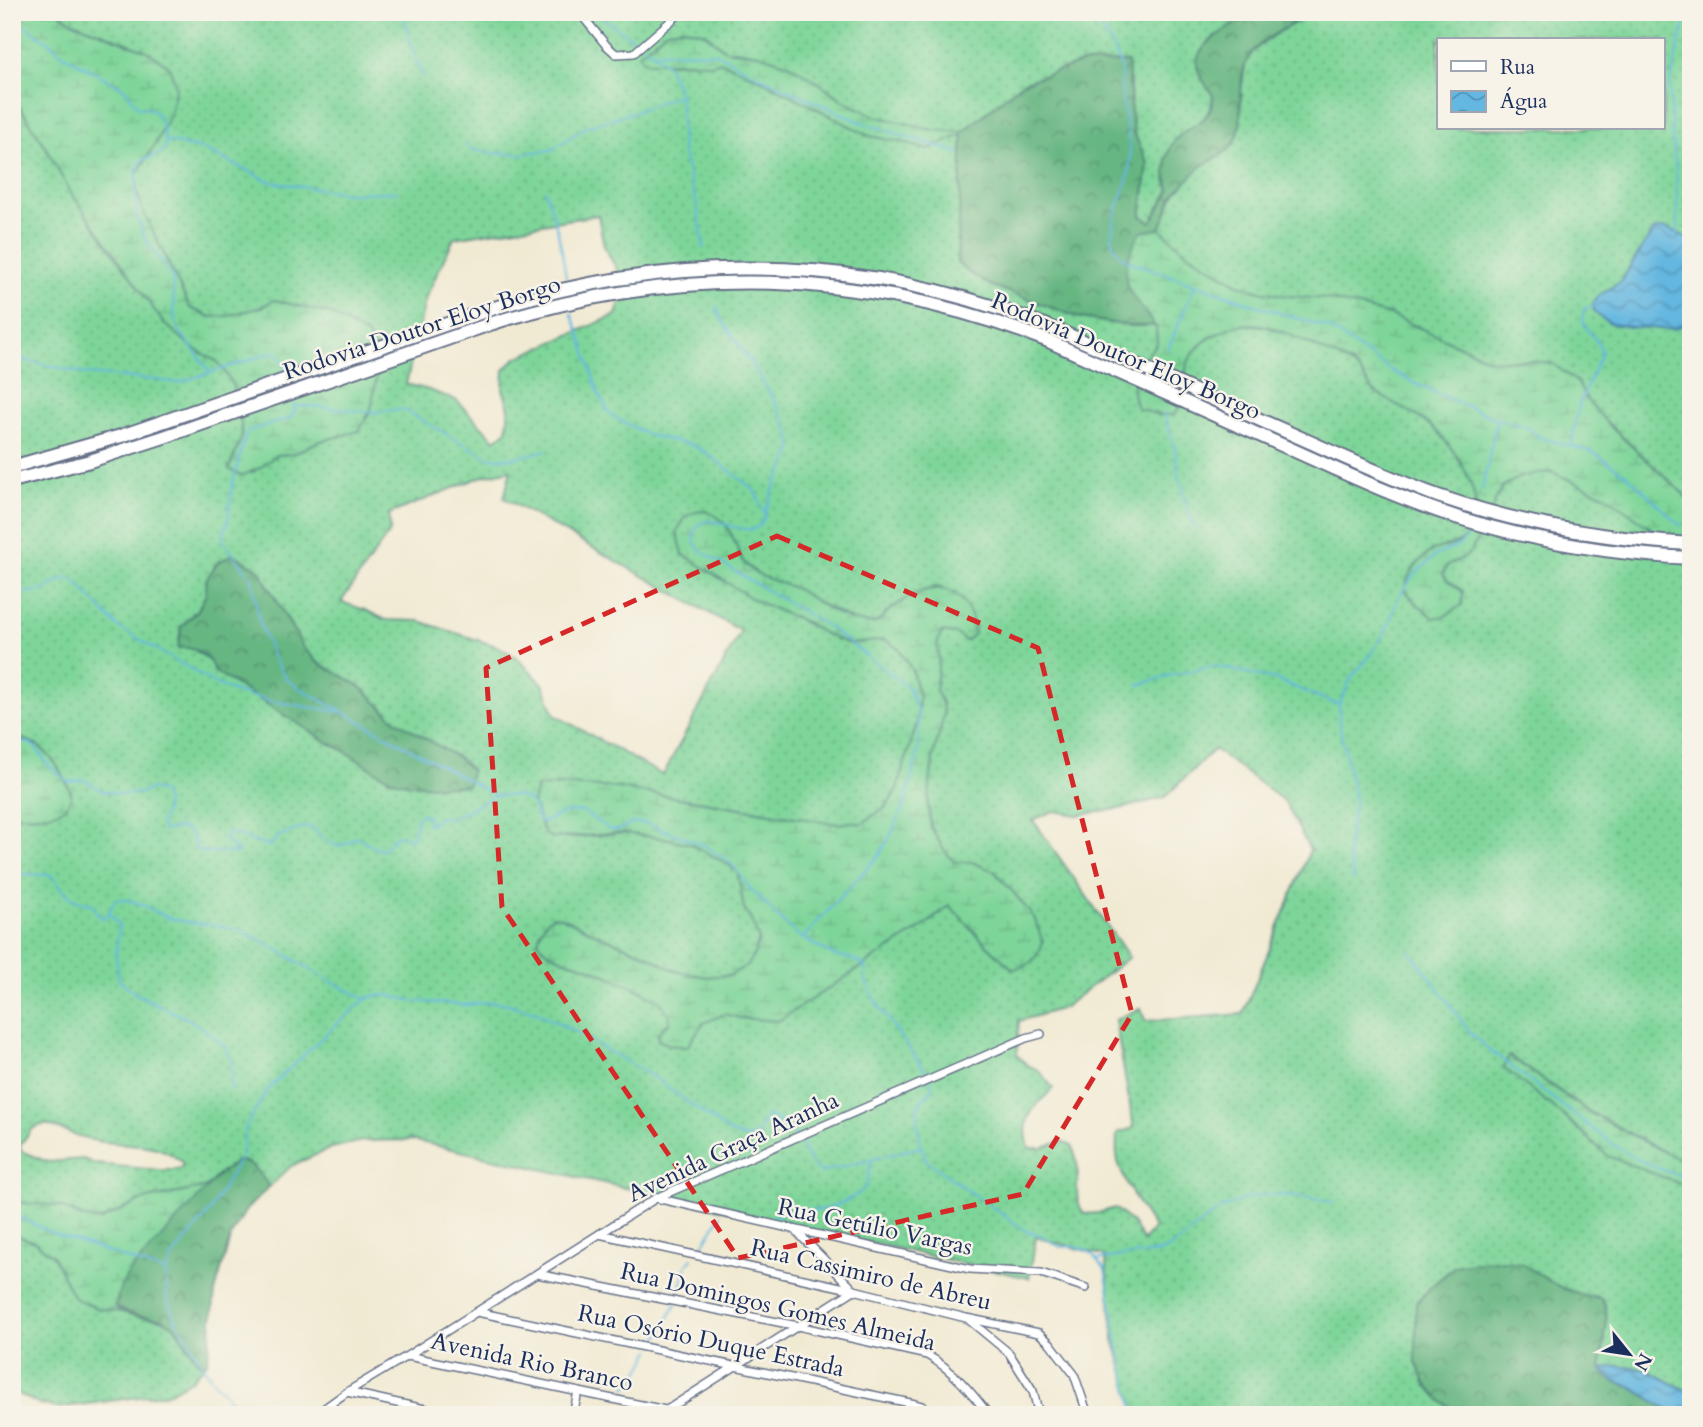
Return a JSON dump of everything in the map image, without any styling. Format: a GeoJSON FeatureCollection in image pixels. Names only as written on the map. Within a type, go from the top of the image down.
{"type":"FeatureCollection","features":[{"type":"Feature","properties":{"kind":"highway","name":"Rodovia Doutor Eloy Borgo"},"geometry":{"type":"LineString","coordinates":[[12,467],[121,436],[544,293],[657,273],[724,268],[791,269],[848,274],[905,284],[970,299],[1024,317],[1387,476],[1460,503],[1561,529],[1626,539],[1691,544]]}},
{"type":"Feature","properties":{"kind":"highway","name":"Rodovia Doutor Eloy Borgo"},"geometry":{"type":"LineString","coordinates":[[12,481],[90,461],[149,442],[493,323],[547,307],[658,287],[715,282],[771,282],[883,294],[939,305],[1002,324],[1046,340],[1382,489],[1456,517],[1585,547],[1691,558]]}},
{"type":"Feature","properties":{"kind":"street"},"geometry":{"type":"LineString","coordinates":[[579,12],[616,54],[634,53],[680,13],[685,12]]}},
{"type":"Feature","properties":{"kind":"street"},"geometry":{"type":"LineString","coordinates":[[1073,12],[1093,18],[1113,17],[1124,12]]}},
{"type":"Feature","properties":{"kind":"street","name":"Avenida Graça Aranha"},"geometry":{"type":"LineString","coordinates":[[315,1415],[346,1392],[656,1198],[1026,1038],[1041,1034]]}},
{"type":"Feature","properties":{"kind":"street","name":"Rua Getúlio Vargas"},"geometry":{"type":"LineString","coordinates":[[656,1198],[970,1269],[1041,1273],[1086,1288]]}},
{"type":"Feature","properties":{"kind":"street"},"geometry":{"type":"LineString","coordinates":[[667,1410],[854,1290],[794,1229]]}},
{"type":"Feature","properties":{"kind":"street","name":"Rua Cassimiro de Abreu"},"geometry":{"type":"LineString","coordinates":[[599,1234],[1038,1332],[1051,1343],[1074,1374],[1088,1415]]}},
{"type":"Feature","properties":{"kind":"street","name":"Rua Domingos Gomes Almeida"},"geometry":{"type":"LineString","coordinates":[[537,1274],[798,1326],[927,1355],[941,1363],[968,1388],[989,1415]]}},
{"type":"Feature","properties":{"kind":"street","name":"Rua Osório Duque Estrada"},"geometry":{"type":"LineString","coordinates":[[477,1312],[915,1404],[934,1415]]}},
{"type":"Feature","properties":{"kind":"street"},"geometry":{"type":"LineString","coordinates":[[966,1318],[1009,1353],[1033,1391],[1040,1415]]}},
{"type":"Feature","properties":{"kind":"street","name":"Avenida Rio Branco"},"geometry":{"type":"LineString","coordinates":[[407,1356],[689,1415]]}},
{"type":"Feature","properties":{"kind":"street"},"geometry":{"type":"LineString","coordinates":[[346,1392],[452,1415]]}},
{"type":"Feature","properties":{"kind":"street"},"geometry":{"type":"LineString","coordinates":[[573,1415],[578,1392]]}},
{"type":"Feature","properties":{"kind":"street"},"geometry":{"type":"LineString","coordinates":[[913,1415],[915,1404]]}},
{"type":"Feature","properties":{"kind":"highlighted area"},"geometry":{"type":"Polygon","coordinates":[[[777,536],[1038,648],[1132,1014],[1023,1194],[738,1258],[502,907],[486,668],[777,536]]]}},
{"type":"Feature","properties":{"kind":"green space"},"geometry":{"type":"Polygon","coordinates":[[[12,12],[58,12],[73,22],[147,51],[169,66],[176,87],[170,115],[136,175],[137,192],[143,211],[190,308],[210,317],[227,316],[262,307],[274,300],[331,314],[368,336],[380,357],[371,410],[359,431],[317,442],[293,454],[276,455],[260,468],[241,476],[229,469],[242,436],[240,411],[232,383],[218,362],[193,348],[163,322],[69,190],[47,149],[12,95],[12,12]]]}},
{"type":"Feature","properties":{"kind":"green space"},"geometry":{"type":"Polygon","coordinates":[[[58,12],[1257,12],[1213,38],[1197,66],[1214,96],[1212,103],[1201,121],[1185,131],[1166,179],[1170,190],[1151,222],[1141,216],[1148,164],[1134,133],[1130,80],[1022,83],[963,132],[932,130],[874,116],[844,101],[788,64],[759,54],[725,50],[705,33],[684,28],[667,30],[639,54],[669,63],[712,64],[720,61],[869,136],[907,143],[927,150],[963,134],[957,263],[990,285],[1080,318],[1131,326],[1156,326],[1157,344],[1150,352],[1184,380],[1189,361],[1197,348],[1211,336],[1227,328],[1245,325],[1262,326],[1288,334],[1350,364],[1360,372],[1375,392],[1437,431],[1455,453],[1470,481],[1476,508],[1472,528],[1461,541],[1438,548],[1445,616],[1452,611],[1463,591],[1443,574],[1447,566],[1471,551],[1502,487],[1520,477],[1533,474],[1552,472],[1605,495],[1671,543],[1690,565],[1691,1163],[1668,1154],[1588,1111],[1510,1056],[1505,1067],[1608,1156],[1691,1188],[1691,1393],[1647,1370],[1618,1366],[1601,1369],[1606,1310],[1601,1298],[1570,1291],[1548,1281],[1455,1266],[1416,1303],[1416,1363],[1427,1386],[1441,1401],[1464,1415],[1136,1415],[1114,1339],[1105,1256],[1036,1237],[1029,1278],[411,1140],[362,1141],[331,1148],[291,1166],[269,1187],[252,1166],[237,1161],[218,1175],[208,1187],[143,1200],[101,1220],[84,1218],[69,1210],[12,1202],[12,812],[15,815],[71,792],[61,772],[29,741],[12,738],[12,95],[47,149],[69,190],[106,241],[193,348],[218,362],[232,383],[240,411],[242,436],[229,469],[252,473],[276,455],[293,454],[317,442],[359,431],[274,300],[262,307],[227,316],[210,317],[190,308],[143,211],[137,192],[136,175],[170,115],[147,51],[73,22],[58,12]],[[598,215],[454,238],[426,297],[406,384],[456,400],[495,440],[507,430],[509,408],[503,389],[504,370],[516,358],[616,315],[623,291],[616,268],[604,246],[598,215]],[[511,470],[483,476],[389,514],[390,531],[341,602],[386,620],[419,621],[499,647],[517,658],[543,684],[555,715],[663,775],[741,631],[504,498],[511,470]],[[729,530],[683,554],[827,635],[885,640],[899,649],[912,670],[919,698],[917,723],[897,789],[886,807],[861,824],[837,824],[618,788],[564,785],[537,787],[533,803],[539,820],[569,838],[624,833],[669,839],[691,844],[728,864],[738,873],[744,909],[759,939],[748,965],[730,975],[707,977],[675,971],[645,954],[561,917],[565,960],[588,967],[659,1001],[669,1014],[670,1022],[658,1033],[658,1039],[670,1045],[687,1047],[703,1023],[725,1013],[740,1018],[778,1021],[927,924],[950,905],[1013,969],[1034,960],[1043,942],[972,862],[954,862],[931,827],[928,805],[933,756],[941,727],[942,703],[936,691],[939,656],[937,645],[941,632],[956,634],[948,590],[937,587],[922,591],[893,607],[883,619],[871,624],[854,621],[796,589],[762,577],[744,563],[729,530]],[[234,554],[217,563],[206,580],[207,594],[198,610],[189,618],[179,648],[190,647],[329,743],[391,779],[440,786],[468,784],[460,759],[395,720],[360,686],[317,662],[303,647],[259,570],[234,554]],[[1214,749],[1165,797],[1123,808],[1079,815],[1053,811],[1033,820],[1129,957],[1063,1008],[1019,1021],[1017,1055],[1027,1065],[1038,1070],[1053,1088],[1034,1108],[1027,1120],[1029,1148],[1043,1148],[1062,1141],[1072,1146],[1078,1169],[1078,1202],[1084,1214],[1115,1208],[1132,1223],[1143,1241],[1154,1228],[1126,1183],[1117,1155],[1117,1133],[1134,1128],[1115,1020],[1141,1008],[1145,1021],[1243,1014],[1310,850],[1285,802],[1214,749]],[[45,1124],[33,1128],[20,1145],[21,1151],[48,1162],[83,1159],[95,1164],[158,1170],[182,1168],[182,1162],[162,1150],[142,1145],[90,1140],[45,1124]]]}},
{"type":"Feature","properties":{"kind":"green space"},"geometry":{"type":"Polygon","coordinates":[[[1257,12],[1310,12],[1264,41],[1252,53],[1243,75],[1240,126],[1232,146],[1198,169],[1175,193],[1160,229],[1141,232],[1147,316],[1156,326],[1131,326],[1080,318],[990,285],[957,263],[963,132],[1022,83],[1081,63],[1128,62],[1134,133],[1148,164],[1141,216],[1151,222],[1170,190],[1166,165],[1170,149],[1180,135],[1202,120],[1211,109],[1213,96],[1199,74],[1198,57],[1210,41],[1257,12]]]}},
{"type":"Feature","properties":{"kind":"green space"},"geometry":{"type":"Polygon","coordinates":[[[1310,12],[1691,12],[1691,241],[1684,236],[1653,231],[1621,281],[1594,311],[1613,324],[1666,329],[1691,318],[1691,501],[1600,416],[1577,382],[1534,361],[1491,360],[1391,315],[1264,292],[1238,284],[1187,253],[1160,229],[1175,192],[1189,176],[1205,164],[1240,116],[1245,64],[1253,51],[1310,12]]]}},
{"type":"Feature","properties":{"kind":"green space"},"geometry":{"type":"Polygon","coordinates":[[[684,28],[705,33],[725,50],[759,54],[788,64],[844,101],[874,116],[932,130],[963,134],[927,150],[907,143],[869,136],[720,61],[712,64],[642,60],[639,54],[667,30],[684,28]]]}},
{"type":"Feature","properties":{"kind":"green space"},"geometry":{"type":"Polygon","coordinates":[[[1160,229],[1187,253],[1238,284],[1264,292],[1326,299],[1391,315],[1491,360],[1553,364],[1577,382],[1589,403],[1615,431],[1691,501],[1691,569],[1671,543],[1605,495],[1552,472],[1533,474],[1520,477],[1502,487],[1471,551],[1447,566],[1443,574],[1463,592],[1462,605],[1445,616],[1434,618],[1414,601],[1405,590],[1406,584],[1415,566],[1425,556],[1465,538],[1473,525],[1476,510],[1474,493],[1459,459],[1437,431],[1375,392],[1352,364],[1279,330],[1261,325],[1240,325],[1212,336],[1195,351],[1187,366],[1181,403],[1174,415],[1160,415],[1138,409],[1133,394],[1134,378],[1142,361],[1157,344],[1156,327],[1129,290],[1126,271],[1131,250],[1141,232],[1160,229]]]}},
{"type":"Feature","properties":{"kind":"green space"},"geometry":{"type":"Polygon","coordinates":[[[705,511],[726,526],[743,561],[751,569],[798,590],[852,620],[875,623],[908,598],[926,590],[954,593],[965,604],[971,616],[974,634],[966,641],[956,634],[941,632],[937,645],[939,656],[936,691],[944,715],[933,756],[928,805],[931,827],[954,862],[972,862],[994,871],[1035,919],[1043,943],[1028,964],[1013,969],[949,905],[927,924],[778,1021],[725,1014],[703,1023],[687,1047],[658,1040],[658,1033],[670,1022],[669,1014],[659,1001],[588,967],[548,952],[538,942],[547,921],[553,916],[561,917],[645,954],[675,971],[707,977],[730,975],[748,965],[759,940],[744,909],[738,873],[728,864],[691,844],[669,839],[624,833],[552,838],[544,833],[533,803],[537,787],[564,785],[618,788],[837,824],[861,824],[886,807],[897,789],[917,723],[919,698],[912,670],[899,649],[885,640],[849,644],[827,635],[807,623],[754,600],[683,554],[677,532],[690,514],[705,511]]]}},
{"type":"Feature","properties":{"kind":"green space"},"geometry":{"type":"Polygon","coordinates":[[[233,554],[259,570],[303,647],[317,662],[360,686],[395,720],[460,759],[471,770],[468,785],[418,785],[391,779],[214,671],[209,660],[200,653],[190,648],[178,648],[181,627],[198,610],[206,594],[206,580],[217,563],[233,554]]]}},
{"type":"Feature","properties":{"kind":"green space"},"geometry":{"type":"Polygon","coordinates":[[[12,738],[33,743],[54,762],[71,793],[69,803],[64,808],[39,815],[15,815],[12,812],[12,738]]]}},
{"type":"Feature","properties":{"kind":"green space"},"geometry":{"type":"Polygon","coordinates":[[[1509,1056],[1588,1112],[1668,1154],[1691,1163],[1691,1188],[1608,1156],[1504,1068],[1509,1056]]]}},
{"type":"Feature","properties":{"kind":"green space"},"geometry":{"type":"Polygon","coordinates":[[[237,1161],[252,1166],[269,1187],[246,1210],[231,1235],[215,1292],[208,1361],[203,1365],[198,1362],[175,1327],[162,1319],[135,1316],[115,1307],[120,1288],[129,1272],[218,1175],[237,1161]]]}},
{"type":"Feature","properties":{"kind":"green space"},"geometry":{"type":"Polygon","coordinates":[[[208,1187],[129,1272],[120,1288],[115,1307],[122,1312],[97,1308],[74,1298],[53,1256],[35,1242],[12,1234],[12,1202],[59,1206],[84,1218],[101,1220],[143,1200],[208,1187]]]}},
{"type":"Feature","properties":{"kind":"green space"},"geometry":{"type":"Polygon","coordinates":[[[12,1234],[35,1242],[53,1256],[97,1308],[162,1319],[175,1327],[203,1365],[208,1361],[191,1380],[168,1393],[57,1408],[37,1403],[12,1391],[12,1234]]]}},
{"type":"Feature","properties":{"kind":"green space"},"geometry":{"type":"Polygon","coordinates":[[[1492,1260],[1521,1263],[1559,1287],[1601,1298],[1605,1305],[1606,1322],[1601,1369],[1612,1380],[1631,1387],[1676,1415],[1464,1415],[1441,1401],[1427,1386],[1416,1362],[1416,1303],[1455,1266],[1492,1260]]]}},
{"type":"Feature","properties":{"kind":"water"},"geometry":{"type":"Polygon","coordinates":[[[1663,228],[1691,241],[1691,318],[1679,327],[1667,329],[1616,325],[1602,318],[1592,305],[1597,297],[1621,281],[1653,231],[1663,228]]]}},
{"type":"Feature","properties":{"kind":"water"},"geometry":{"type":"Polygon","coordinates":[[[1618,1366],[1647,1370],[1691,1393],[1691,1415],[1676,1415],[1631,1387],[1612,1380],[1601,1369],[1618,1366]]]}},
{"type":"Feature","properties":{"kind":"waterway"},"geometry":{"type":"LineString","coordinates":[[404,12],[409,39],[423,78]]}},
{"type":"Feature","properties":{"kind":"waterway"},"geometry":{"type":"LineString","coordinates":[[596,12],[641,44]]}},
{"type":"Feature","properties":{"kind":"waterway"},"geometry":{"type":"LineString","coordinates":[[1678,233],[1670,85],[1681,36],[1690,12]]}},
{"type":"Feature","properties":{"kind":"waterway"},"geometry":{"type":"LineString","coordinates":[[12,20],[47,41],[65,56],[125,89],[138,107],[154,111],[160,120],[165,148],[161,153],[139,164],[136,172],[136,213],[144,237],[171,275],[174,316],[178,329],[210,372]]}},
{"type":"Feature","properties":{"kind":"waterway"},"geometry":{"type":"LineString","coordinates":[[1097,21],[1120,64],[1129,142],[1129,172],[1114,219],[1112,235],[1114,247],[1121,256],[1128,261],[1329,328],[1392,371],[1420,386],[1497,419],[1525,426],[1541,438],[1593,452],[1627,475],[1681,526]]}},
{"type":"Feature","properties":{"kind":"waterway"},"geometry":{"type":"LineString","coordinates":[[646,47],[668,66],[680,95],[682,151],[697,205],[704,248]]}},
{"type":"Feature","properties":{"kind":"waterway"},"geometry":{"type":"LineString","coordinates":[[653,52],[717,53],[756,75],[860,122],[960,153]]}},
{"type":"Feature","properties":{"kind":"waterway"},"geometry":{"type":"LineString","coordinates":[[466,145],[489,153],[520,154],[551,150],[586,127],[678,95]]}},
{"type":"Feature","properties":{"kind":"waterway"},"geometry":{"type":"LineString","coordinates":[[166,141],[202,149],[271,182],[348,193],[397,192]]}},
{"type":"Feature","properties":{"kind":"waterway"},"geometry":{"type":"LineString","coordinates":[[545,191],[558,233],[566,277]]}},
{"type":"Feature","properties":{"kind":"waterway"},"geometry":{"type":"LineString","coordinates":[[1168,349],[1195,285]]}},
{"type":"Feature","properties":{"kind":"waterway"},"geometry":{"type":"LineString","coordinates":[[1571,445],[1579,405],[1602,352],[1583,322],[1584,309],[1594,306]]}},
{"type":"Feature","properties":{"kind":"waterway"},"geometry":{"type":"LineString","coordinates":[[717,307],[721,319],[776,403],[791,437],[792,449],[759,526],[746,529],[719,522],[702,523],[697,527],[694,537],[696,545],[701,551],[827,626],[909,688],[918,713],[919,747],[906,801],[892,832],[880,854],[803,938]]}},
{"type":"Feature","properties":{"kind":"waterway"},"geometry":{"type":"LineString","coordinates":[[571,313],[598,392],[610,414],[648,435],[692,445],[707,453],[754,490],[765,514]]}},
{"type":"Feature","properties":{"kind":"waterway"},"geometry":{"type":"LineString","coordinates":[[12,357],[86,374],[178,383],[274,352],[281,357],[286,374]]}},
{"type":"Feature","properties":{"kind":"waterway"},"geometry":{"type":"LineString","coordinates":[[293,400],[295,410],[291,418],[248,431],[232,486],[228,520],[223,534],[223,540],[252,579],[260,624],[273,657],[286,679],[495,795],[526,799],[533,806],[540,822],[562,813],[582,811],[610,830],[618,830],[633,823],[645,823],[704,845],[730,862],[749,887],[802,938],[835,956],[863,964],[865,979],[875,1001],[929,1076]]}},
{"type":"Feature","properties":{"kind":"waterway"},"geometry":{"type":"LineString","coordinates":[[295,406],[374,412],[404,410],[487,457],[510,458],[547,450]]}},
{"type":"Feature","properties":{"kind":"waterway"},"geometry":{"type":"LineString","coordinates":[[1164,413],[1175,449],[1185,501],[1195,529]]}},
{"type":"Feature","properties":{"kind":"waterway"},"geometry":{"type":"LineString","coordinates":[[1482,490],[1497,420]]}},
{"type":"Feature","properties":{"kind":"waterway"},"geometry":{"type":"LineString","coordinates":[[1354,880],[1348,855],[1355,800],[1339,723],[1339,705],[1351,678],[1370,656],[1387,629],[1398,598],[1413,576],[1436,555],[1460,545],[1468,535]]}},
{"type":"Feature","properties":{"kind":"waterway"},"geometry":{"type":"LineString","coordinates":[[12,591],[34,592],[61,580],[74,580],[118,627],[216,684],[270,701],[341,712]]}},
{"type":"Feature","properties":{"kind":"waterway"},"geometry":{"type":"LineString","coordinates":[[1139,685],[1215,666],[1274,679],[1339,705]]}},
{"type":"Feature","properties":{"kind":"waterway"},"geometry":{"type":"LineString","coordinates":[[12,759],[16,756],[15,745],[32,744],[50,767],[68,782],[84,780],[103,791],[120,794],[141,793],[151,789],[161,791],[166,803],[160,823],[163,831],[184,829],[192,836],[197,850],[203,852],[238,853],[225,840],[228,833],[270,846],[279,836],[304,827],[312,828],[336,846],[358,837],[377,849],[384,849],[394,837],[402,835],[410,840],[417,817],[422,814],[427,815],[428,824],[431,824],[443,817],[451,819],[494,796]]}},
{"type":"Feature","properties":{"kind":"waterway"},"geometry":{"type":"LineString","coordinates":[[12,874],[51,875],[72,898],[92,904],[99,916],[104,918],[115,900],[122,899],[178,920],[238,930],[365,999]]}},
{"type":"Feature","properties":{"kind":"waterway"},"geometry":{"type":"LineString","coordinates":[[109,914],[119,927],[116,954],[119,980],[136,994],[192,1021],[224,1045],[232,1061],[231,1090]]}},
{"type":"Feature","properties":{"kind":"waterway"},"geometry":{"type":"LineString","coordinates":[[1408,950],[1469,1031],[1487,1048],[1615,1146],[1647,1164],[1691,1180]]}},
{"type":"Feature","properties":{"kind":"waterway"},"geometry":{"type":"LineString","coordinates":[[242,1413],[210,1377],[174,1317],[167,1298],[166,1272],[172,1257],[210,1211],[242,1155],[246,1126],[268,1089],[366,999],[386,995],[413,1001],[465,1005],[490,1002],[536,1012],[655,1078],[729,1132],[744,1138],[753,1137],[757,1135],[767,1115],[784,1124],[796,1136]]}},
{"type":"Feature","properties":{"kind":"waterway"},"geometry":{"type":"LineString","coordinates":[[931,1081],[932,1090],[920,1102],[917,1112],[921,1144],[928,1162],[1026,1231],[1042,1236],[1060,1247],[1075,1246],[1086,1250],[1105,1270],[1121,1361],[1137,1415]]}},
{"type":"Feature","properties":{"kind":"waterway"},"geometry":{"type":"LineString","coordinates":[[799,1141],[811,1164],[822,1172],[920,1147]]}},
{"type":"Feature","properties":{"kind":"waterway"},"geometry":{"type":"LineString","coordinates":[[767,1220],[787,1210],[833,1207],[855,1196],[867,1184],[871,1160]]}},
{"type":"Feature","properties":{"kind":"waterway"},"geometry":{"type":"LineString","coordinates":[[1098,1260],[1163,1251],[1222,1209],[1253,1197],[1301,1196],[1335,1203]]}},
{"type":"Feature","properties":{"kind":"waterway"},"geometry":{"type":"LineString","coordinates":[[12,1214],[52,1233],[165,1272]]}},
{"type":"Feature","properties":{"kind":"waterway"},"geometry":{"type":"LineString","coordinates":[[699,1252],[721,1215]]}},
{"type":"Feature","properties":{"kind":"waterway"},"geometry":{"type":"LineString","coordinates":[[678,1299],[687,1264],[692,1258]]}},
{"type":"Feature","properties":{"kind":"waterway"},"geometry":{"type":"LineString","coordinates":[[654,1345],[676,1304]]}},
{"type":"Feature","properties":{"kind":"waterway"},"geometry":{"type":"LineString","coordinates":[[624,1388],[633,1383],[651,1350]]}}]}
